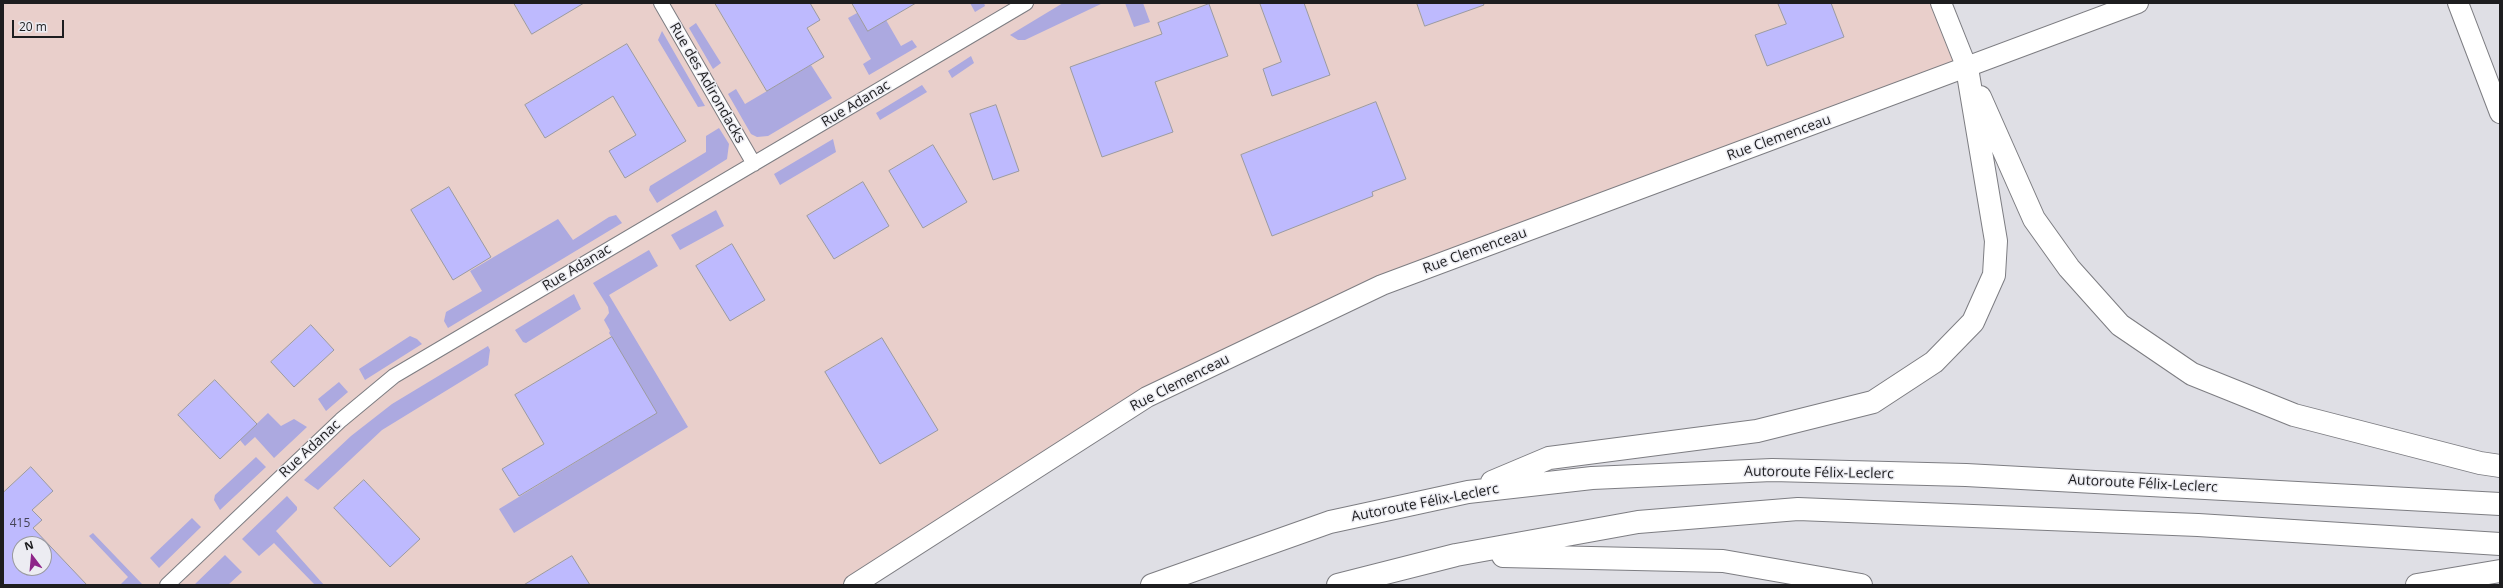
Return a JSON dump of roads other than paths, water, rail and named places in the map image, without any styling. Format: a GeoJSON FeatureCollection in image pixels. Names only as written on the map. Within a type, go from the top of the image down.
{"type":"FeatureCollection","features":[{"type":"Feature","properties":{"kind":"highway"},"geometry":{"type":"LineString","coordinates":[[1967,68],[2034,219],[2069,268],[2120,326],[2192,374],[2294,415],[2480,463],[2500,466]]}},
{"type":"Feature","properties":{"kind":"highway"},"geometry":{"type":"LineString","coordinates":[[1468,492],[1549,458],[1757,431],[1873,402],[1934,362],[1973,322],[1994,275],[1996,241],[1967,68]]}},
{"type":"Feature","properties":{"kind":"highway","name":"Autoroute Félix-Leclerc"},"geometry":{"type":"LineString","coordinates":[[1152,585],[1330,522],[1468,492],[1592,478],[1772,470],[1966,475],[2500,504]]}},
{"type":"Feature","properties":{"kind":"highway"},"geometry":{"type":"LineString","coordinates":[[1338,585],[1456,555],[1638,522],[1798,509],[2190,524],[2500,544]]}},
{"type":"Feature","properties":{"kind":"highway"},"geometry":{"type":"LineString","coordinates":[[1456,555],[1722,561],[1861,585]]}},
{"type":"Feature","properties":{"kind":"highway"},"geometry":{"type":"LineString","coordinates":[[2417,585],[2500,570]]}},
{"type":"Feature","properties":{"kind":"street","name":"Rue des Adirondacks"},"geometry":{"type":"LineString","coordinates":[[661,3],[754,164]]}},
{"type":"Feature","properties":{"kind":"street","name":"Rue Adanac"},"geometry":{"type":"LineString","coordinates":[[167,585],[340,420],[394,376],[1026,3]]}},
{"type":"Feature","properties":{"kind":"street"},"geometry":{"type":"LineString","coordinates":[[1941,3],[1967,68]]}},
{"type":"Feature","properties":{"kind":"street","name":"Rue Clemenceau"},"geometry":{"type":"LineString","coordinates":[[854,585],[1147,397],[1382,285],[2138,3]]}},
{"type":"Feature","properties":{"kind":"street"},"geometry":{"type":"LineString","coordinates":[[2458,3],[2500,113]]}}]}
